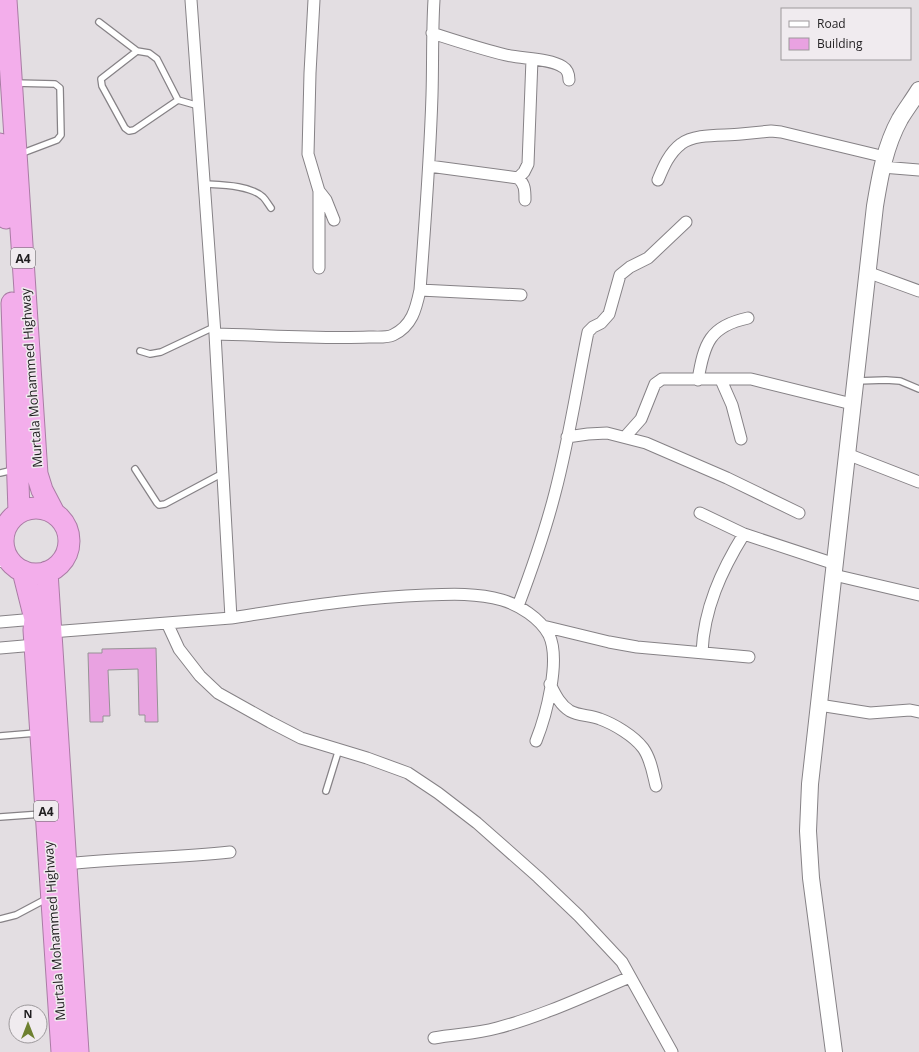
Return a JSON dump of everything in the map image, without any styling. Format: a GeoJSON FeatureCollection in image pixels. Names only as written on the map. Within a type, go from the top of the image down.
{"type":"FeatureCollection","features":[{"type":"Feature","properties":{"kind":"highway","name":"Murtala Mohammed Highway"},"geometry":{"type":"LineString","coordinates":[[6,0],[37,474],[42,490],[54,513]]}},
{"type":"Feature","properties":{"kind":"highway","name":"Murtala Mohammed Highway"},"geometry":{"type":"LineString","coordinates":[[0,144],[2,203],[11,279],[9,471],[19,512]]}},
{"type":"Feature","properties":{"kind":"highway"},"geometry":{"type":"LineString","coordinates":[[19,512],[30,508],[43,508],[54,513]]}},
{"type":"Feature","properties":{"kind":"highway","name":"A4"},"geometry":{"type":"LineString","coordinates":[[12,566],[5,555],[2,543],[2,531],[10,520],[19,512]]}},
{"type":"Feature","properties":{"kind":"highway","name":"A4"},"geometry":{"type":"LineString","coordinates":[[47,572],[58,566],[65,556],[69,544],[68,532],[63,521],[54,513]]}},
{"type":"Feature","properties":{"kind":"highway","name":"Murtala Mohammed Highway"},"geometry":{"type":"LineString","coordinates":[[12,566],[35,619],[34,630],[62,1052]]}},
{"type":"Feature","properties":{"kind":"highway"},"geometry":{"type":"LineString","coordinates":[[12,566],[35,574],[47,572]]}},
{"type":"Feature","properties":{"kind":"highway","name":"Murtala Mohammed Highway"},"geometry":{"type":"LineString","coordinates":[[47,572],[78,1052]]}},
{"type":"Feature","properties":{"kind":"main road"},"geometry":{"type":"LineString","coordinates":[[834,1052],[811,878],[808,831],[810,784],[875,206],[889,143],[900,120],[919,90]]}},
{"type":"Feature","properties":{"kind":"street"},"geometry":{"type":"LineString","coordinates":[[191,0],[215,331],[231,618]]}},
{"type":"Feature","properties":{"kind":"street"},"geometry":{"type":"LineString","coordinates":[[314,0],[308,154],[318,191],[319,268]]}},
{"type":"Feature","properties":{"kind":"street"},"geometry":{"type":"LineString","coordinates":[[215,331],[356,338],[391,336],[403,329],[411,320],[417,307],[420,290],[429,166],[434,0]]}},
{"type":"Feature","properties":{"kind":"street"},"geometry":{"type":"LineString","coordinates":[[432,33],[507,56],[532,58],[557,64],[564,67],[568,74],[569,80]]}},
{"type":"Feature","properties":{"kind":"street"},"geometry":{"type":"LineString","coordinates":[[518,178],[524,172],[528,164],[532,58]]}},
{"type":"Feature","properties":{"kind":"street"},"geometry":{"type":"LineString","coordinates":[[658,180],[672,153],[681,144],[693,138],[771,131],[781,132],[884,162],[919,170]]}},
{"type":"Feature","properties":{"kind":"street"},"geometry":{"type":"LineString","coordinates":[[429,166],[518,178],[523,184],[525,200]]}},
{"type":"Feature","properties":{"kind":"street"},"geometry":{"type":"LineString","coordinates":[[318,191],[326,200],[334,220]]}},
{"type":"Feature","properties":{"kind":"street"},"geometry":{"type":"LineString","coordinates":[[518,606],[541,545],[555,492],[588,332],[609,314],[620,275],[630,267],[648,258],[686,222]]}},
{"type":"Feature","properties":{"kind":"street"},"geometry":{"type":"LineString","coordinates":[[867,272],[919,290]]}},
{"type":"Feature","properties":{"kind":"street"},"geometry":{"type":"LineString","coordinates":[[420,290],[521,295]]}},
{"type":"Feature","properties":{"kind":"street"},"geometry":{"type":"LineString","coordinates":[[698,380],[703,355],[708,342],[714,334],[725,325],[734,321],[748,318]]}},
{"type":"Feature","properties":{"kind":"street"},"geometry":{"type":"LineString","coordinates":[[625,437],[641,420],[655,384],[662,379],[751,379],[852,404]]}},
{"type":"Feature","properties":{"kind":"street"},"geometry":{"type":"LineString","coordinates":[[721,380],[732,405],[741,439]]}},
{"type":"Feature","properties":{"kind":"street"},"geometry":{"type":"LineString","coordinates":[[567,437],[607,433],[625,437],[670,453],[727,478],[799,514]]}},
{"type":"Feature","properties":{"kind":"street"},"geometry":{"type":"LineString","coordinates":[[847,454],[919,482]]}},
{"type":"Feature","properties":{"kind":"street"},"geometry":{"type":"LineString","coordinates":[[700,513],[744,534],[834,569],[919,595]]}},
{"type":"Feature","properties":{"kind":"street"},"geometry":{"type":"LineString","coordinates":[[702,652],[703,637],[711,600],[730,557],[744,534]]}},
{"type":"Feature","properties":{"kind":"street"},"geometry":{"type":"LineString","coordinates":[[51,632],[231,618],[334,602],[404,595],[460,594],[502,600],[518,606],[543,626],[609,642],[637,647],[750,657]]}},
{"type":"Feature","properties":{"kind":"street"},"geometry":{"type":"LineString","coordinates":[[0,622],[35,619]]}},
{"type":"Feature","properties":{"kind":"street"},"geometry":{"type":"LineString","coordinates":[[167,623],[179,649],[200,676],[218,693],[300,738],[367,758],[408,773],[444,797],[477,823],[579,916],[622,962],[672,1052]]}},
{"type":"Feature","properties":{"kind":"street"},"geometry":{"type":"LineString","coordinates":[[536,741],[543,725],[554,657],[552,645],[543,626]]}},
{"type":"Feature","properties":{"kind":"street"},"geometry":{"type":"LineString","coordinates":[[0,648],[35,645]]}},
{"type":"Feature","properties":{"kind":"street"},"geometry":{"type":"LineString","coordinates":[[550,684],[559,702],[570,711],[612,723],[642,748],[650,764],[656,786]]}},
{"type":"Feature","properties":{"kind":"street"},"geometry":{"type":"LineString","coordinates":[[819,705],[870,712],[910,710],[919,712]]}},
{"type":"Feature","properties":{"kind":"street"},"geometry":{"type":"LineString","coordinates":[[66,864],[105,860],[197,856],[230,852]]}},
{"type":"Feature","properties":{"kind":"street"},"geometry":{"type":"LineString","coordinates":[[434,1038],[497,1028],[555,1009],[630,977]]}},
{"type":"Feature","properties":{"kind":"lane"},"geometry":{"type":"LineString","coordinates":[[99,22],[137,51],[149,53],[157,59],[178,100],[199,106]]}},
{"type":"Feature","properties":{"kind":"lane"},"geometry":{"type":"LineString","coordinates":[[137,51],[101,79],[102,86],[125,128],[129,131],[134,130],[178,100]]}},
{"type":"Feature","properties":{"kind":"lane"},"geometry":{"type":"LineString","coordinates":[[12,83],[55,84],[60,88],[61,135],[57,140],[16,156]]}},
{"type":"Feature","properties":{"kind":"lane"},"geometry":{"type":"LineString","coordinates":[[204,184],[241,187],[258,194],[271,208]]}},
{"type":"Feature","properties":{"kind":"lane"},"geometry":{"type":"LineString","coordinates":[[140,351],[150,354],[162,352],[215,331]]}},
{"type":"Feature","properties":{"kind":"lane"},"geometry":{"type":"LineString","coordinates":[[855,381],[900,381],[919,389]]}},
{"type":"Feature","properties":{"kind":"lane"},"geometry":{"type":"LineString","coordinates":[[135,469],[159,505],[166,504],[223,473]]}},
{"type":"Feature","properties":{"kind":"lane"},"geometry":{"type":"LineString","coordinates":[[0,736],[41,733]]}},
{"type":"Feature","properties":{"kind":"lane"},"geometry":{"type":"LineString","coordinates":[[326,791],[339,749]]}},
{"type":"Feature","properties":{"kind":"lane"},"geometry":{"type":"LineString","coordinates":[[0,817],[46,813]]}},
{"type":"Feature","properties":{"kind":"lane"},"geometry":{"type":"LineString","coordinates":[[0,919],[16,915],[52,896]]}},
{"type":"Feature","properties":{"kind":"building"},"geometry":{"type":"Polygon","coordinates":[[[156,648],[158,722],[145,722],[145,715],[139,715],[138,669],[108,670],[110,716],[103,716],[103,722],[90,722],[88,653],[102,653],[102,649],[156,648]]]}}]}
